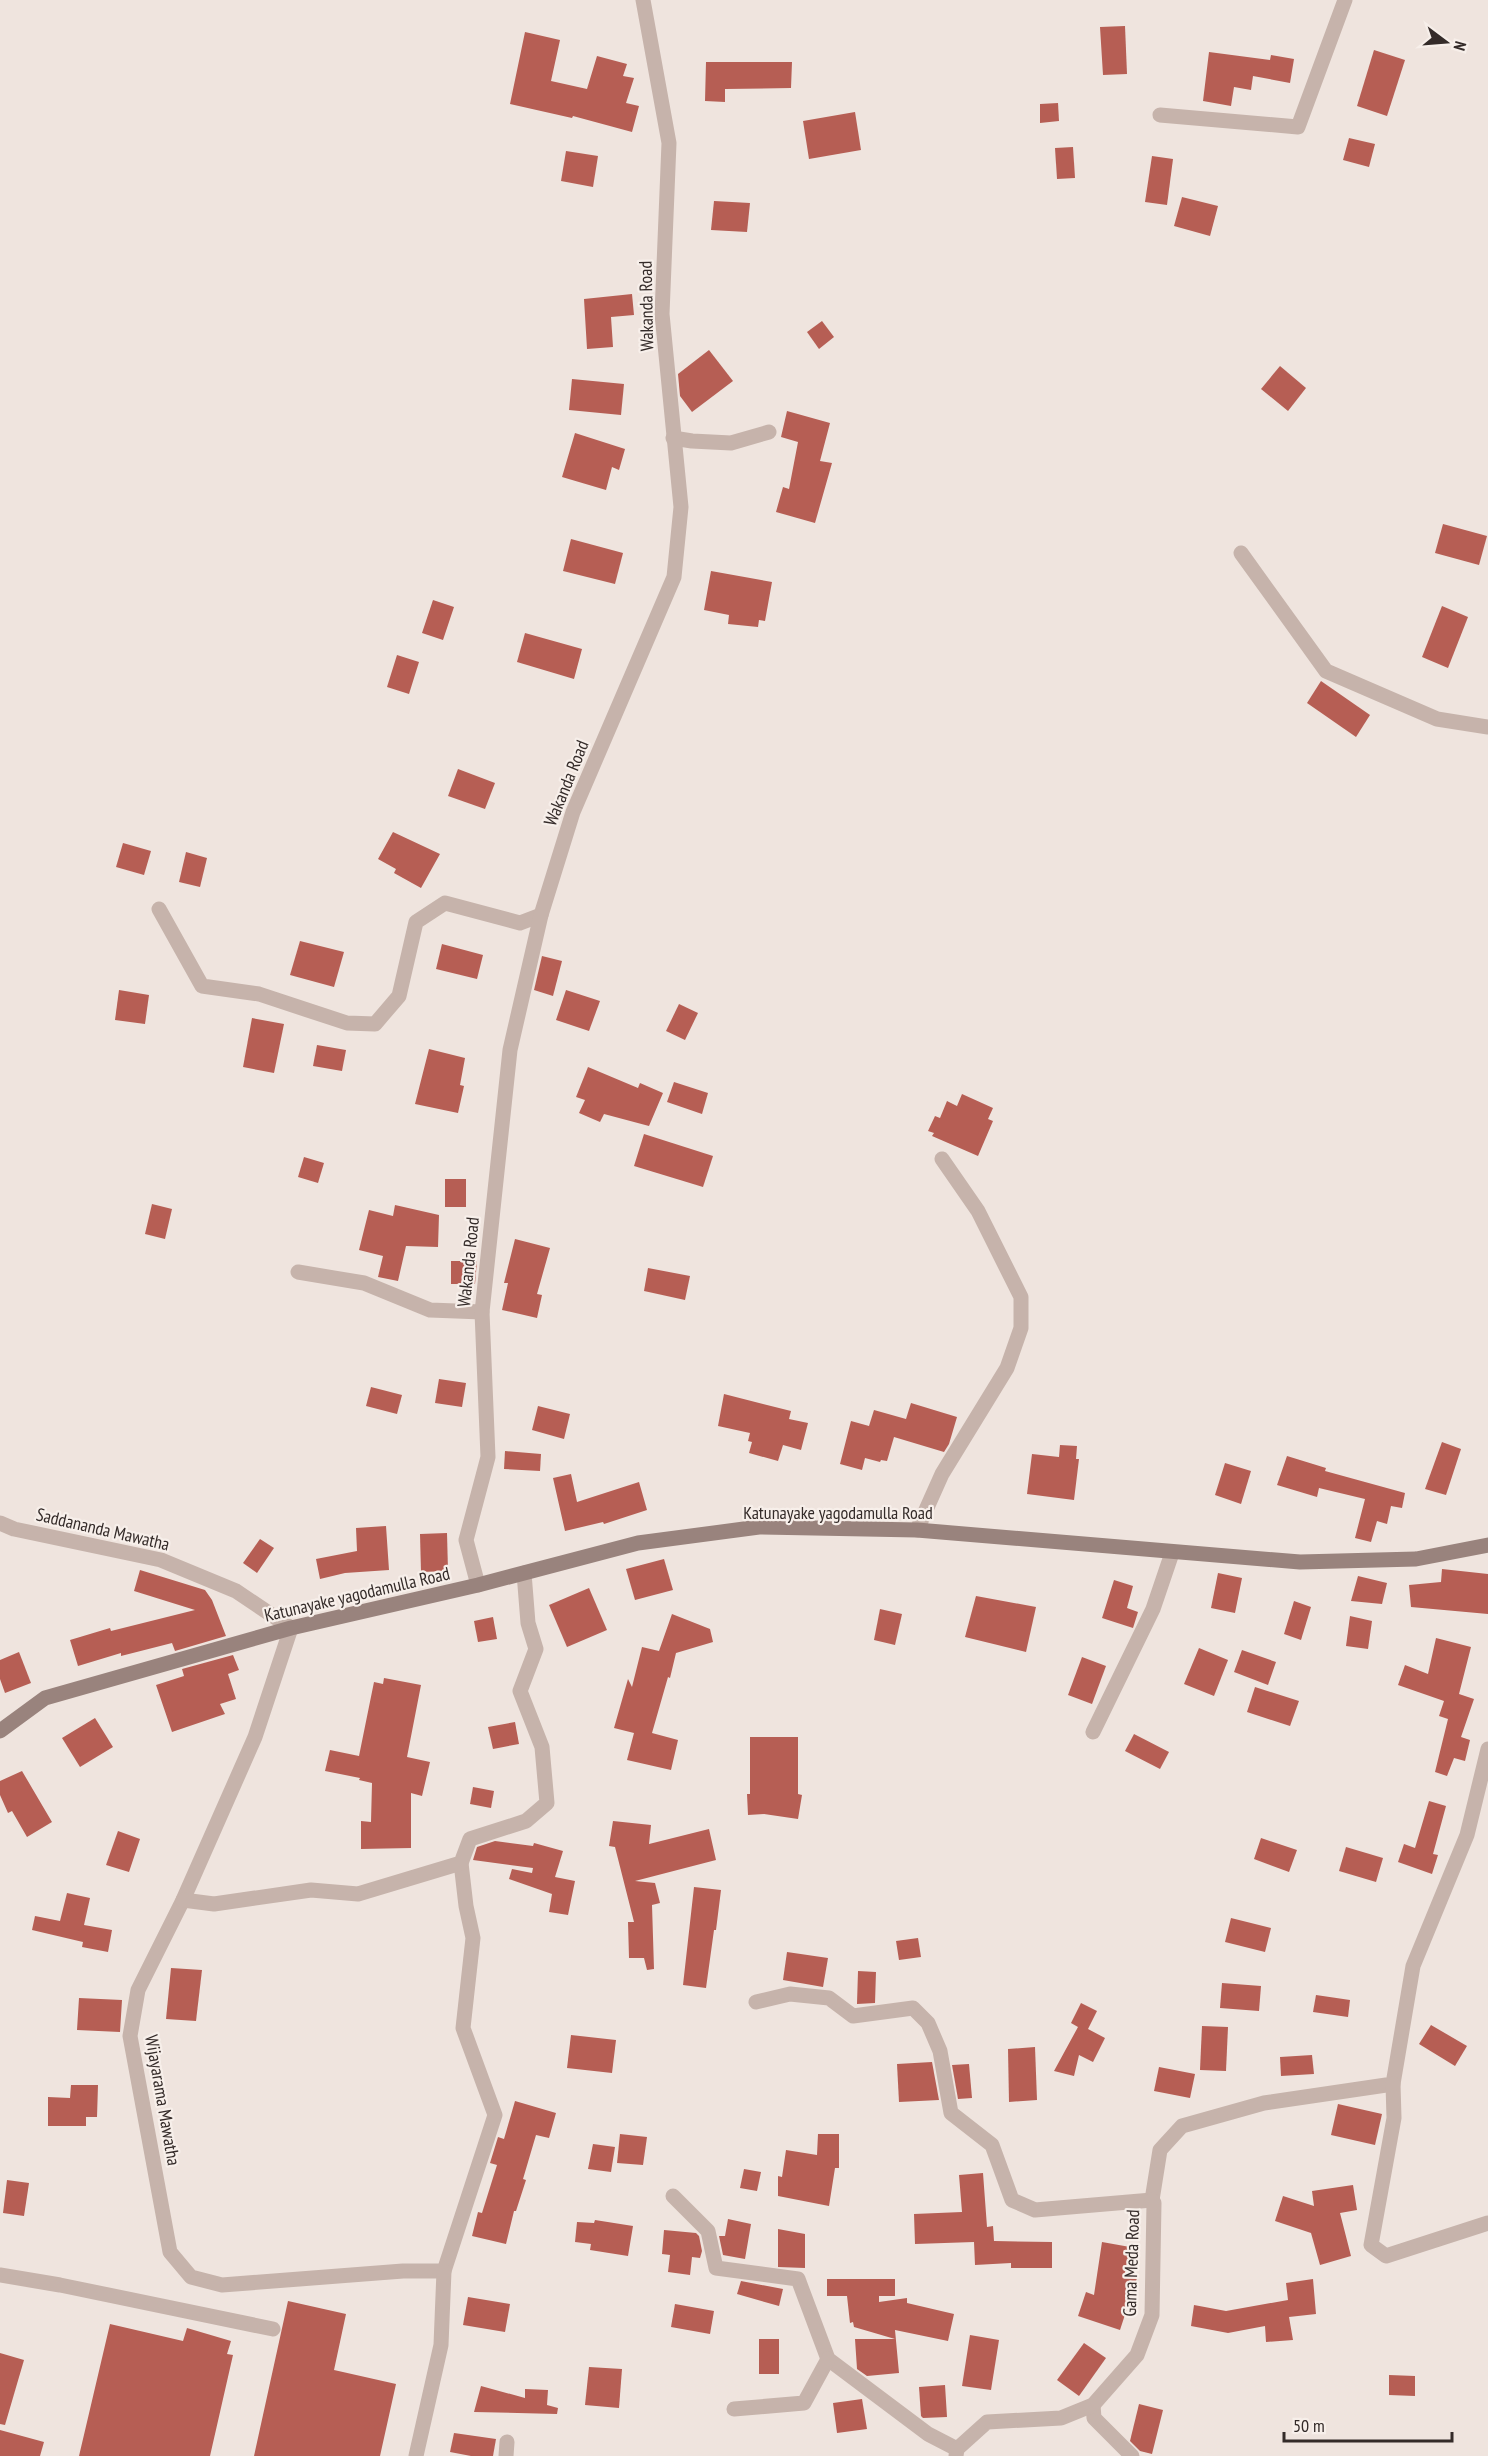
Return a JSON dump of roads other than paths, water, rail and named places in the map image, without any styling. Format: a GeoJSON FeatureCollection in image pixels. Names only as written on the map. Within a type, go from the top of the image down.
{"type":"FeatureCollection","features":[{"type":"Feature","properties":{"kind":"main road","name":"Katunayake yagodamulla Road"},"geometry":{"type":"LineString","coordinates":[[0,1731],[45,1698],[291,1628],[478,1585],[638,1543],[759,1527],[917,1530],[1300,1562],[1416,1559],[1488,1545]]}},
{"type":"Feature","properties":{"kind":"street","name":"Wakanda Road"},"geometry":{"type":"LineString","coordinates":[[478,1585],[466,1540],[488,1456],[482,1312],[510,1050],[541,915],[573,812],[674,577],[681,507],[662,314],[669,143],[643,0]]}},
{"type":"Feature","properties":{"kind":"street"},"geometry":{"type":"LineString","coordinates":[[1160,115],[1298,127],[1345,0]]}},
{"type":"Feature","properties":{"kind":"street"},"geometry":{"type":"LineString","coordinates":[[673,438],[731,443],[769,432]]}},
{"type":"Feature","properties":{"kind":"street"},"geometry":{"type":"LineString","coordinates":[[1241,553],[1326,671],[1437,719],[1488,727]]}},
{"type":"Feature","properties":{"kind":"street"},"geometry":{"type":"LineString","coordinates":[[159,909],[202,987],[259,994],[347,1023],[375,1023],[399,996],[416,922],[445,903],[519,923],[541,915]]}},
{"type":"Feature","properties":{"kind":"street"},"geometry":{"type":"LineString","coordinates":[[917,1530],[942,1474],[1007,1368],[1021,1328],[1021,1297],[978,1211],[942,1159]]}},
{"type":"Feature","properties":{"kind":"street"},"geometry":{"type":"LineString","coordinates":[[298,1272],[364,1283],[430,1310],[482,1312]]}},
{"type":"Feature","properties":{"kind":"street","name":"Saddananda Mawatha"},"geometry":{"type":"LineString","coordinates":[[0,1523],[14,1529],[161,1560],[236,1591],[291,1628]]}},
{"type":"Feature","properties":{"kind":"street"},"geometry":{"type":"LineString","coordinates":[[1093,1732],[1153,1609],[1172,1553]]}},
{"type":"Feature","properties":{"kind":"street"},"geometry":{"type":"LineString","coordinates":[[416,2456],[441,2345],[444,2271],[495,2115],[463,2028],[473,1938],[466,1906],[462,1860],[470,1839],[526,1821],[547,1803],[542,1747],[520,1691],[536,1649],[528,1623],[524,1573]]}},
{"type":"Feature","properties":{"kind":"street","name":"Wijayarama Mawatha"},"geometry":{"type":"LineString","coordinates":[[291,1628],[255,1737],[183,1900],[138,1990],[130,2036],[170,2252],[190,2277],[222,2285],[417,2270],[444,2271]]}},
{"type":"Feature","properties":{"kind":"street"},"geometry":{"type":"LineString","coordinates":[[1488,1749],[1467,1835],[1413,1966],[1393,2084],[1394,2118],[1371,2245],[1386,2256],[1488,2223]]}},
{"type":"Feature","properties":{"kind":"street"},"geometry":{"type":"LineString","coordinates":[[183,1900],[214,1904],[311,1890],[358,1894],[462,1860]]}},
{"type":"Feature","properties":{"kind":"street"},"geometry":{"type":"LineString","coordinates":[[756,2002],[790,1994],[829,1998],[853,2016],[913,2008],[928,2023],[940,2051],[951,2113],[992,2145],[1012,2200],[1035,2210],[1152,2200]]}},
{"type":"Feature","properties":{"kind":"street","name":"Gama Meda Road"},"geometry":{"type":"LineString","coordinates":[[957,2452],[987,2422],[1061,2418],[1093,2405],[1137,2355],[1152,2316],[1154,2203],[1152,2200],[1160,2150],[1182,2126],[1264,2103],[1393,2084]]}},
{"type":"Feature","properties":{"kind":"street"},"geometry":{"type":"LineString","coordinates":[[673,2196],[708,2231],[716,2268],[798,2279],[828,2359],[928,2434],[957,2452]]}},
{"type":"Feature","properties":{"kind":"street"},"geometry":{"type":"LineString","coordinates":[[0,2275],[60,2285],[273,2329]]}},
{"type":"Feature","properties":{"kind":"street"},"geometry":{"type":"LineString","coordinates":[[734,2409],[804,2403],[828,2359]]}},
{"type":"Feature","properties":{"kind":"street"},"geometry":{"type":"LineString","coordinates":[[1093,2405],[1094,2418],[1132,2456]]}}]}
